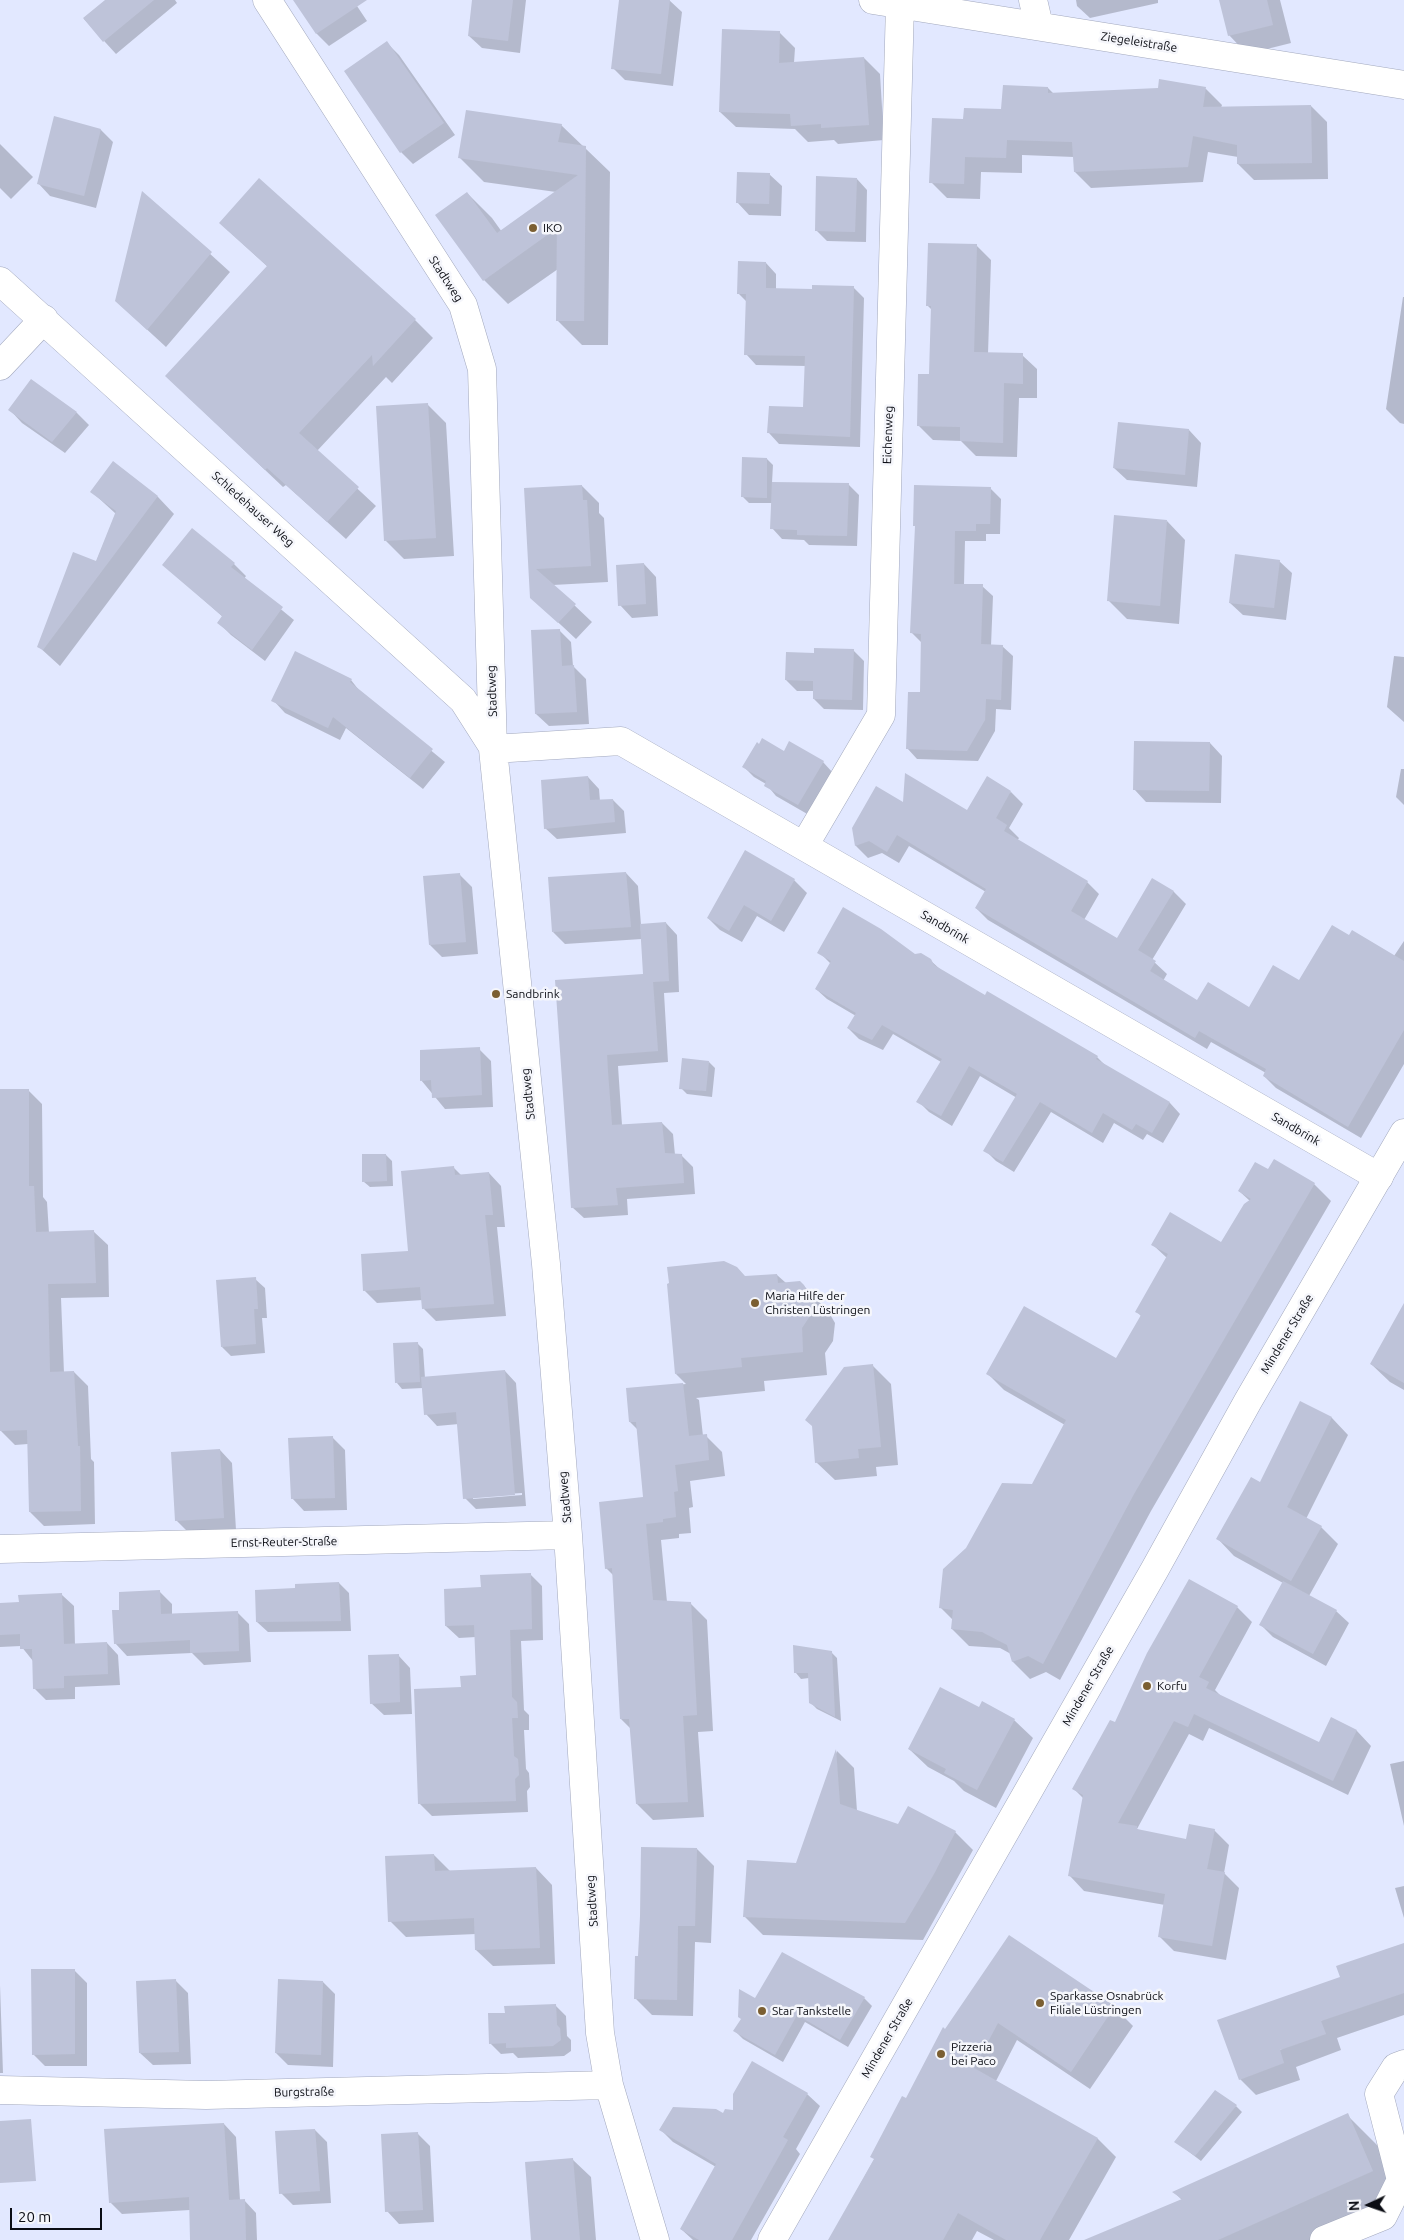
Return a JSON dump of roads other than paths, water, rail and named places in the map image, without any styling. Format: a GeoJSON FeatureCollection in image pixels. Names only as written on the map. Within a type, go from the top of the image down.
{"type":"FeatureCollection","features":[{"type":"Feature","properties":{"kind":"street","name":"Stadtweg"},"geometry":{"type":"LineString","coordinates":[[267,0],[463,305],[482,370],[493,749],[546,1264],[568,1535],[600,2033],[609,2085],[655,2240]]}},
{"type":"Feature","properties":{"kind":"street","name":"Ziegeleistraße"},"geometry":{"type":"LineString","coordinates":[[873,0],[1404,86]]}},
{"type":"Feature","properties":{"kind":"street"},"geometry":{"type":"LineString","coordinates":[[1033,0],[1039,26]]}},
{"type":"Feature","properties":{"kind":"street","name":"Eichenweg"},"geometry":{"type":"LineString","coordinates":[[804,846],[881,715],[900,4]]}},
{"type":"Feature","properties":{"kind":"street","name":"Schledehauser Weg"},"geometry":{"type":"LineString","coordinates":[[0,281],[463,700],[493,749]]}},
{"type":"Feature","properties":{"kind":"street"},"geometry":{"type":"LineString","coordinates":[[0,366],[44,319]]}},
{"type":"Feature","properties":{"kind":"street","name":"Sandbrink"},"geometry":{"type":"LineString","coordinates":[[493,749],[621,741],[1379,1177]]}},
{"type":"Feature","properties":{"kind":"street","name":"Mindener Straße"},"geometry":{"type":"LineString","coordinates":[[772,2240],[1145,1586],[1248,1401],[1404,1133]]}},
{"type":"Feature","properties":{"kind":"street","name":"Ernst-Reuter-Straße"},"geometry":{"type":"LineString","coordinates":[[0,1550],[568,1535]]}},
{"type":"Feature","properties":{"kind":"street"},"geometry":{"type":"LineString","coordinates":[[1324,2240],[1383,2216],[1401,2180],[1379,2094],[1396,2067],[1404,2064]]}},
{"type":"Feature","properties":{"kind":"street","name":"Burgstraße"},"geometry":{"type":"LineString","coordinates":[[0,2090],[206,2095],[609,2085]]}},
{"type":"Feature","properties":{"kind":"place","name":"IKO"},"geometry":{"type":"Point","coordinates":[533,228]}},
{"type":"Feature","properties":{"kind":"place","name":"Sandbrink"},"geometry":{"type":"Point","coordinates":[496,994]}},
{"type":"Feature","properties":{"kind":"place","name":"Maria Hilfe der Christen Lüstringen"},"geometry":{"type":"Point","coordinates":[755,1303]}},
{"type":"Feature","properties":{"kind":"place","name":"Korfu"},"geometry":{"type":"Point","coordinates":[1147,1686]}},
{"type":"Feature","properties":{"kind":"place","name":"Sparkasse Osnabrück Filiale Lüstringen"},"geometry":{"type":"Point","coordinates":[1040,2003]}},
{"type":"Feature","properties":{"kind":"place","name":"Star Tankstelle"},"geometry":{"type":"Point","coordinates":[762,2011]}},
{"type":"Feature","properties":{"kind":"place","name":"Pizzeria bei Paco"},"geometry":{"type":"Point","coordinates":[941,2054]}}]}
